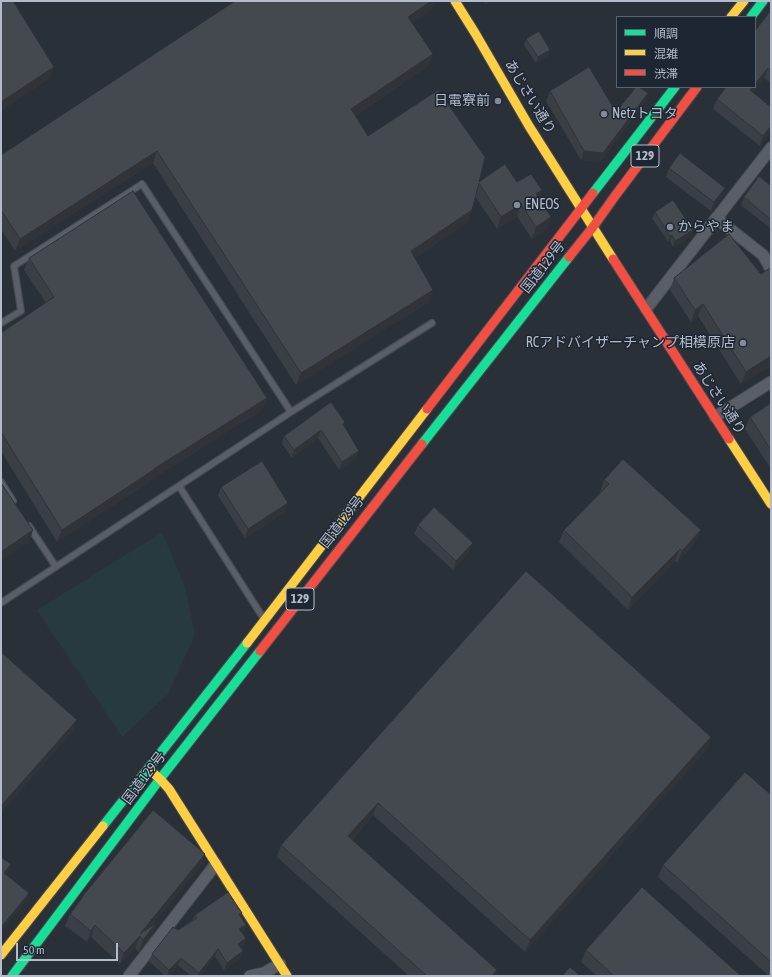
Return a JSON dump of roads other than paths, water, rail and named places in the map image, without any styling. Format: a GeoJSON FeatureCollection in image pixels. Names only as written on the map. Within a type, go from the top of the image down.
{"type":"FeatureCollection","features":[{"type":"Feature","properties":{"kind":"main road","name":"あじさい通り"},"geometry":{"type":"LineString","coordinates":[[455,1],[529,126],[771,504]]}},
{"type":"Feature","properties":{"kind":"main road"},"geometry":{"type":"LineString","coordinates":[[732,16],[744,1]]}},
{"type":"Feature","properties":{"kind":"main road"},"geometry":{"type":"LineString","coordinates":[[752,16],[763,1]]}},
{"type":"Feature","properties":{"kind":"main road","name":"国道129号"},"geometry":{"type":"LineString","coordinates":[[8,964],[78,856],[265,620],[674,88]]}},
{"type":"Feature","properties":{"kind":"main road","name":"国道129号"},"geometry":{"type":"LineString","coordinates":[[8,964],[160,779],[440,420],[593,227],[696,88]]}},
{"type":"Feature","properties":{"kind":"main road"},"geometry":{"type":"LineString","coordinates":[[148,769],[169,789],[287,976]]}},
{"type":"Feature","properties":{"kind":"street"},"geometry":{"type":"LineString","coordinates":[[646,309],[771,148]]}},
{"type":"Feature","properties":{"kind":"street"},"geometry":{"type":"LineString","coordinates":[[716,218],[762,255],[771,269]]}},
{"type":"Feature","properties":{"kind":"street"},"geometry":{"type":"LineString","coordinates":[[715,417],[771,382]]}},
{"type":"Feature","properties":{"kind":"street"},"geometry":{"type":"LineString","coordinates":[[129,976],[216,864]]}},
{"type":"Feature","properties":{"kind":"street"},"geometry":{"type":"LineString","coordinates":[[250,976],[264,973],[280,964]]}},
{"type":"Feature","properties":{"kind":"lane"},"geometry":{"type":"LineString","coordinates":[[1,323],[21,310],[14,266],[142,184],[291,412]]}},
{"type":"Feature","properties":{"kind":"lane"},"geometry":{"type":"LineString","coordinates":[[1,603],[291,412],[432,323]]}},
{"type":"Feature","properties":{"kind":"lane"},"geometry":{"type":"LineString","coordinates":[[1,482],[18,508]]}},
{"type":"Feature","properties":{"kind":"lane"},"geometry":{"type":"LineString","coordinates":[[179,486],[265,620]]}},
{"type":"Feature","properties":{"kind":"lane"},"geometry":{"type":"LineString","coordinates":[[26,522],[56,567]]}},
{"type":"Feature","properties":{"kind":"place","name":"日電寮前"},"geometry":{"type":"Point","coordinates":[498,101]}},
{"type":"Feature","properties":{"kind":"place","name":"Netzトヨタ"},"geometry":{"type":"Point","coordinates":[604,114]}},
{"type":"Feature","properties":{"kind":"place","name":"ENEOS"},"geometry":{"type":"Point","coordinates":[517,205]}},
{"type":"Feature","properties":{"kind":"place","name":"からやま"},"geometry":{"type":"Point","coordinates":[670,227]}},
{"type":"Feature","properties":{"kind":"place","name":"RCアドバイザーチャンプ相模原店"},"geometry":{"type":"Point","coordinates":[743,343]}}]}
